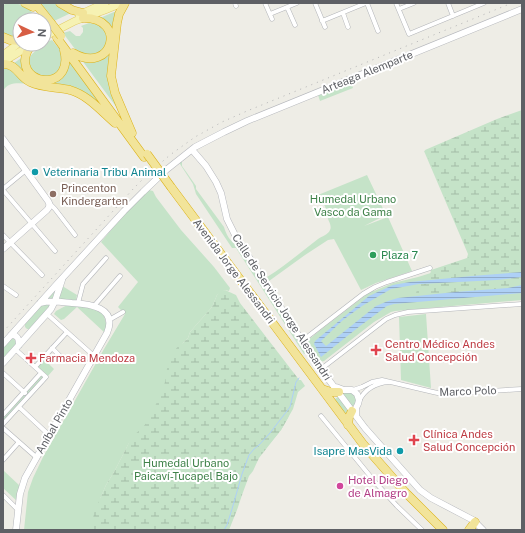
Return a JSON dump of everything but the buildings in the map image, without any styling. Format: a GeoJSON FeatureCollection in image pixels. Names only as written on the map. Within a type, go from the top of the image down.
{"type":"FeatureCollection","features":[{"type":"Feature","properties":{"kind":"highway"},"geometry":{"type":"LineString","coordinates":[[60,3],[83,15],[100,21],[109,31],[109,44],[105,53],[90,59],[73,53]]}},
{"type":"Feature","properties":{"kind":"highway"},"geometry":{"type":"LineString","coordinates":[[124,3],[116,23],[111,76],[115,94],[129,133]]}},
{"type":"Feature","properties":{"kind":"highway","name":"Avenida Jorge Alessandri"},"geometry":{"type":"LineString","coordinates":[[31,4],[38,12]]}},
{"type":"Feature","properties":{"kind":"highway","name":"Avenida Jorge Alessandri"},"geometry":{"type":"LineString","coordinates":[[52,29],[73,53],[145,155],[348,425],[393,479],[443,530]]}},
{"type":"Feature","properties":{"kind":"highway","name":"Avenida Jorge Alessandri"},"geometry":{"type":"LineString","coordinates":[[52,30],[63,47],[129,133]]}},
{"type":"Feature","properties":{"kind":"highway"},"geometry":{"type":"LineString","coordinates":[[28,52],[25,61],[29,72],[37,78],[45,80],[59,76],[63,72],[66,58],[63,47]]}},
{"type":"Feature","properties":{"kind":"highway"},"geometry":{"type":"LineString","coordinates":[[3,63],[13,66],[24,78],[32,83],[68,90],[80,94],[129,133]]}},
{"type":"Feature","properties":{"kind":"highway","name":"Avenida Jorge Alessandri"},"geometry":{"type":"LineString","coordinates":[[170,188],[353,439],[391,484],[437,530]]}},
{"type":"Feature","properties":{"kind":"highway"},"geometry":{"type":"LineString","coordinates":[[321,389],[331,392],[339,390]]}},
{"type":"Feature","properties":{"kind":"highway"},"geometry":{"type":"LineString","coordinates":[[348,425],[349,416],[356,410]]}},
{"type":"Feature","properties":{"kind":"highway"},"geometry":{"type":"LineString","coordinates":[[469,530],[477,526]]}},
{"type":"Feature","properties":{"kind":"main road"},"geometry":{"type":"LineString","coordinates":[[52,28],[83,15],[105,3]]}},
{"type":"Feature","properties":{"kind":"main road"},"geometry":{"type":"LineString","coordinates":[[83,15],[105,10],[124,3]]}},
{"type":"Feature","properties":{"kind":"main road"},"geometry":{"type":"LineString","coordinates":[[3,55],[12,48]]}},
{"type":"Feature","properties":{"kind":"main road"},"geometry":{"type":"LineString","coordinates":[[3,63],[20,52]]}},
{"type":"Feature","properties":{"kind":"street"},"geometry":{"type":"LineString","coordinates":[[265,3],[272,19]]}},
{"type":"Feature","properties":{"kind":"street"},"geometry":{"type":"LineString","coordinates":[[270,14],[297,3]]}},
{"type":"Feature","properties":{"kind":"street"},"geometry":{"type":"LineString","coordinates":[[314,3],[325,27]]}},
{"type":"Feature","properties":{"kind":"street"},"geometry":{"type":"LineString","coordinates":[[322,21],[367,3],[378,31]]}},
{"type":"Feature","properties":{"kind":"street"},"geometry":{"type":"LineString","coordinates":[[396,3],[409,34],[453,16],[477,4],[484,3]]}},
{"type":"Feature","properties":{"kind":"street"},"geometry":{"type":"LineString","coordinates":[[399,9],[414,3]]}},
{"type":"Feature","properties":{"kind":"street"},"geometry":{"type":"LineString","coordinates":[[448,3],[453,16]]}},
{"type":"Feature","properties":{"kind":"street"},"geometry":{"type":"LineString","coordinates":[[287,7],[295,25]]}},
{"type":"Feature","properties":{"kind":"street","name":"Arteaga Alemparte"},"geometry":{"type":"LineString","coordinates":[[3,344],[63,277],[143,192],[166,170],[183,157],[197,151],[213,138],[229,129],[522,9]]}},
{"type":"Feature","properties":{"kind":"street"},"geometry":{"type":"LineString","coordinates":[[343,13],[348,27]]}},
{"type":"Feature","properties":{"kind":"street"},"geometry":{"type":"LineString","coordinates":[[3,139],[50,204],[75,235]]}},
{"type":"Feature","properties":{"kind":"street","name":"Calle de Servicio Jorge Alessandri"},"geometry":{"type":"LineString","coordinates":[[197,151],[221,193],[230,226],[321,369],[356,410],[375,440],[420,490],[431,498],[468,517],[483,530]]}},
{"type":"Feature","properties":{"kind":"street"},"geometry":{"type":"LineString","coordinates":[[26,170],[3,189],[54,251]]}},
{"type":"Feature","properties":{"kind":"street"},"geometry":{"type":"LineString","coordinates":[[3,248],[32,224],[48,209],[50,204]]}},
{"type":"Feature","properties":{"kind":"street"},"geometry":{"type":"LineString","coordinates":[[3,235],[42,275]]}},
{"type":"Feature","properties":{"kind":"street"},"geometry":{"type":"LineString","coordinates":[[75,303],[83,284],[106,258]]}},
{"type":"Feature","properties":{"kind":"street"},"geometry":{"type":"LineString","coordinates":[[302,341],[363,294],[375,287],[430,268]]}},
{"type":"Feature","properties":{"kind":"street"},"geometry":{"type":"LineString","coordinates":[[94,306],[120,276]]}},
{"type":"Feature","properties":{"kind":"street"},"geometry":{"type":"LineString","coordinates":[[3,363],[51,309],[63,277]]}},
{"type":"Feature","properties":{"kind":"street"},"geometry":{"type":"LineString","coordinates":[[3,286],[16,296]]}},
{"type":"Feature","properties":{"kind":"street"},"geometry":{"type":"LineString","coordinates":[[40,303],[55,301],[94,306],[105,312],[109,320],[123,312]]}},
{"type":"Feature","properties":{"kind":"street"},"geometry":{"type":"LineString","coordinates":[[47,314],[57,307],[75,303]]}},
{"type":"Feature","properties":{"kind":"street"},"geometry":{"type":"LineString","coordinates":[[321,369],[382,322],[395,315],[408,312],[522,304]]}},
{"type":"Feature","properties":{"kind":"street"},"geometry":{"type":"LineString","coordinates":[[47,314],[94,356]]}},
{"type":"Feature","properties":{"kind":"street","name":"Aníbal Pinto"},"geometry":{"type":"LineString","coordinates":[[16,530],[20,494],[23,484],[36,457],[109,328],[109,320]]}},
{"type":"Feature","properties":{"kind":"street"},"geometry":{"type":"LineString","coordinates":[[19,326],[22,332],[29,334]]}},
{"type":"Feature","properties":{"kind":"street"},"geometry":{"type":"LineString","coordinates":[[35,367],[67,332]]}},
{"type":"Feature","properties":{"kind":"street"},"geometry":{"type":"LineString","coordinates":[[11,335],[17,337],[19,341],[17,347]]}},
{"type":"Feature","properties":{"kind":"street"},"geometry":{"type":"LineString","coordinates":[[3,424],[46,377],[17,347]]}},
{"type":"Feature","properties":{"kind":"street"},"geometry":{"type":"LineString","coordinates":[[52,348],[64,360]]}},
{"type":"Feature","properties":{"kind":"street"},"geometry":{"type":"LineString","coordinates":[[3,415],[42,373]]}},
{"type":"Feature","properties":{"kind":"street"},"geometry":{"type":"LineString","coordinates":[[3,374],[28,396]]}},
{"type":"Feature","properties":{"kind":"street","name":"Marco Polo"},"geometry":{"type":"LineString","coordinates":[[339,390],[352,390],[360,388],[376,380],[385,380],[442,394],[522,389]]}},
{"type":"Feature","properties":{"kind":"street","name":"Marco Polo"},"geometry":{"type":"LineString","coordinates":[[356,410],[364,393],[381,383],[391,382]]}},
{"type":"Feature","properties":{"kind":"street"},"geometry":{"type":"LineString","coordinates":[[352,390],[359,398],[356,410]]}},
{"type":"Feature","properties":{"kind":"street"},"geometry":{"type":"LineString","coordinates":[[3,406],[12,415]]}},
{"type":"Feature","properties":{"kind":"street"},"geometry":{"type":"LineString","coordinates":[[19,407],[49,435]]}},
{"type":"Feature","properties":{"kind":"street"},"geometry":{"type":"LineString","coordinates":[[321,416],[375,482],[422,530]]}},
{"type":"Feature","properties":{"kind":"street"},"geometry":{"type":"LineString","coordinates":[[3,428],[36,457]]}},
{"type":"Feature","properties":{"kind":"street"},"geometry":{"type":"LineString","coordinates":[[3,460],[19,442]]}},
{"type":"Feature","properties":{"kind":"street"},"geometry":{"type":"LineString","coordinates":[[3,495],[18,510]]}},
{"type":"Feature","properties":{"kind":"green space"},"geometry":{"type":"Polygon","coordinates":[[[8,3],[18,4],[26,7],[32,12],[12,12],[12,37],[3,35],[3,5],[8,3]]]}},
{"type":"Feature","properties":{"kind":"green space"},"geometry":{"type":"Polygon","coordinates":[[[40,3],[56,3],[71,13],[54,21],[52,18],[52,12],[47,12],[40,3]]]}},
{"type":"Feature","properties":{"kind":"green space"},"geometry":{"type":"Polygon","coordinates":[[[114,12],[118,12],[110,67],[120,112],[81,59],[87,61],[111,45],[100,18],[114,12]]]}},
{"type":"Feature","properties":{"kind":"green space"},"geometry":{"type":"Polygon","coordinates":[[[89,23],[97,24],[105,28],[108,44],[98,56],[78,53],[63,33],[70,31],[76,36],[80,36],[83,32],[83,28],[81,26],[89,23]]]}},
{"type":"Feature","properties":{"kind":"green space"},"geometry":{"type":"Polygon","coordinates":[[[52,40],[62,52],[63,67],[51,78],[37,76],[27,64],[30,57],[34,53],[52,52],[52,40]]]}},
{"type":"Feature","properties":{"kind":"green space"},"geometry":{"type":"Polygon","coordinates":[[[24,56],[27,72],[52,81],[67,56],[111,117],[88,97],[30,80],[14,63],[24,56]]]}},
{"type":"Feature","properties":{"kind":"green space"},"geometry":{"type":"Polygon","coordinates":[[[4,69],[10,69],[30,84],[11,84],[3,91],[4,69]]]}},
{"type":"Feature","properties":{"kind":"green space"},"geometry":{"type":"Polygon","coordinates":[[[350,81],[353,88],[320,101],[318,95],[350,81]]]}},
{"type":"Feature","properties":{"kind":"green space"},"geometry":{"type":"Polygon","coordinates":[[[522,110],[522,272],[429,280],[431,270],[470,257],[425,150],[497,119],[522,110]]]}},
{"type":"Feature","properties":{"kind":"green space"},"geometry":{"type":"Polygon","coordinates":[[[522,111],[522,300],[391,312],[374,322],[324,361],[320,362],[307,341],[371,291],[393,283],[466,262],[468,254],[424,151],[522,111]]]}},
{"type":"Feature","properties":{"kind":"green space"},"geometry":{"type":"Polygon","coordinates":[[[180,162],[182,162],[182,166],[196,186],[196,189],[224,227],[229,238],[237,245],[306,353],[304,354],[236,248],[232,248],[196,194],[193,184],[180,164],[180,162]]]}},
{"type":"Feature","properties":{"kind":"green space","name":"Humedal Urbano Vasco da Gama"},"geometry":{"type":"Polygon","coordinates":[[[367,175],[386,215],[364,226],[388,217],[412,271],[376,283],[361,290],[334,239],[328,240],[269,281],[267,277],[331,229],[328,219],[329,215],[318,195],[367,175]]]}},
{"type":"Feature","properties":{"kind":"green space"},"geometry":{"type":"Polygon","coordinates":[[[149,190],[153,191],[181,230],[214,267],[230,288],[229,291],[225,290],[217,295],[212,307],[190,332],[188,338],[182,344],[294,380],[301,380],[305,386],[298,392],[293,409],[281,430],[257,455],[244,485],[228,530],[24,530],[28,492],[33,478],[43,457],[125,314],[118,307],[138,282],[101,242],[121,218],[149,190]],[[130,441],[100,499],[115,476],[130,441]]]}},
{"type":"Feature","properties":{"kind":"green space"},"geometry":{"type":"Polygon","coordinates":[[[522,277],[522,285],[508,288],[415,296],[419,284],[497,280],[522,277]]]}},
{"type":"Feature","properties":{"kind":"green space"},"geometry":{"type":"Polygon","coordinates":[[[59,284],[77,295],[76,301],[45,300],[59,284]]]}},
{"type":"Feature","properties":{"kind":"green space","name":"Humedal Urbano Paicaví-Tucapel Bajo"},"geometry":{"type":"Polygon","coordinates":[[[225,290],[236,295],[240,303],[300,381],[288,418],[281,430],[259,458],[249,476],[229,530],[91,530],[94,513],[106,485],[133,436],[149,420],[163,388],[168,362],[171,356],[179,345],[188,338],[190,332],[212,307],[217,295],[225,290]]]}},
{"type":"Feature","properties":{"kind":"green space"},"geometry":{"type":"Polygon","coordinates":[[[44,302],[51,302],[50,306],[29,329],[27,329],[25,327],[25,322],[44,302]]]}},
{"type":"Feature","properties":{"kind":"green space"},"geometry":{"type":"Polygon","coordinates":[[[71,303],[103,312],[107,327],[105,333],[77,307],[61,320],[54,314],[56,311],[71,303]]]}},
{"type":"Feature","properties":{"kind":"green space"},"geometry":{"type":"Polygon","coordinates":[[[426,314],[431,388],[401,380],[399,317],[426,314]]]}},
{"type":"Feature","properties":{"kind":"green space"},"geometry":{"type":"Polygon","coordinates":[[[12,337],[17,343],[3,358],[3,347],[12,337]]]}},
{"type":"Feature","properties":{"kind":"green space"},"geometry":{"type":"Polygon","coordinates":[[[44,359],[54,369],[48,376],[38,367],[44,359]]]}},
{"type":"Feature","properties":{"kind":"green space"},"geometry":{"type":"Polygon","coordinates":[[[42,374],[45,376],[3,422],[3,417],[42,374]]]}},
{"type":"Feature","properties":{"kind":"green space"},"geometry":{"type":"Polygon","coordinates":[[[351,391],[357,399],[356,403],[345,415],[334,400],[344,392],[351,391]]]}},
{"type":"Feature","properties":{"kind":"green space"},"geometry":{"type":"Polygon","coordinates":[[[3,470],[20,486],[18,502],[3,488],[3,470]]]}},
{"type":"Feature","properties":{"kind":"water"},"geometry":{"type":"Polygon","coordinates":[[[522,272],[522,277],[497,280],[419,284],[391,289],[362,306],[343,320],[321,341],[326,346],[376,306],[398,298],[508,288],[522,285],[522,293],[394,304],[387,306],[321,357],[314,344],[315,341],[369,296],[393,285],[410,282],[522,272]]]}},
{"type":"Feature","properties":{"kind":"waterway"},"geometry":{"type":"LineString","coordinates":[[224,530],[227,525],[249,455],[270,433],[290,407],[296,382],[299,378]]}},
{"type":"Feature","properties":{"kind":"railway"},"geometry":{"type":"LineString","coordinates":[[3,332],[134,188],[170,155],[195,137],[222,122],[247,111],[512,3]]}},
{"type":"Feature","properties":{"kind":"place","name":"Veterinaria Tribu Animal"},"geometry":{"type":"Point","coordinates":[35,172]}},
{"type":"Feature","properties":{"kind":"place","name":"Princenton Kindergarten"},"geometry":{"type":"Point","coordinates":[53,194]}},
{"type":"Feature","properties":{"kind":"place","name":"Plaza 7"},"geometry":{"type":"Point","coordinates":[373,255]}},
{"type":"Feature","properties":{"kind":"place","name":"Centro Médico Andes Salud Concepción"},"geometry":{"type":"Point","coordinates":[376,350]}},
{"type":"Feature","properties":{"kind":"place","name":"Farmacia Mendoza"},"geometry":{"type":"Point","coordinates":[31,358]}},
{"type":"Feature","properties":{"kind":"place","name":"Clínica Andes Salud Concepción"},"geometry":{"type":"Point","coordinates":[414,440]}},
{"type":"Feature","properties":{"kind":"place","name":"Isapre MasVida"},"geometry":{"type":"Point","coordinates":[400,451]}},
{"type":"Feature","properties":{"kind":"place","name":"Hotel Diego de Almagro"},"geometry":{"type":"Point","coordinates":[340,486]}}]}
